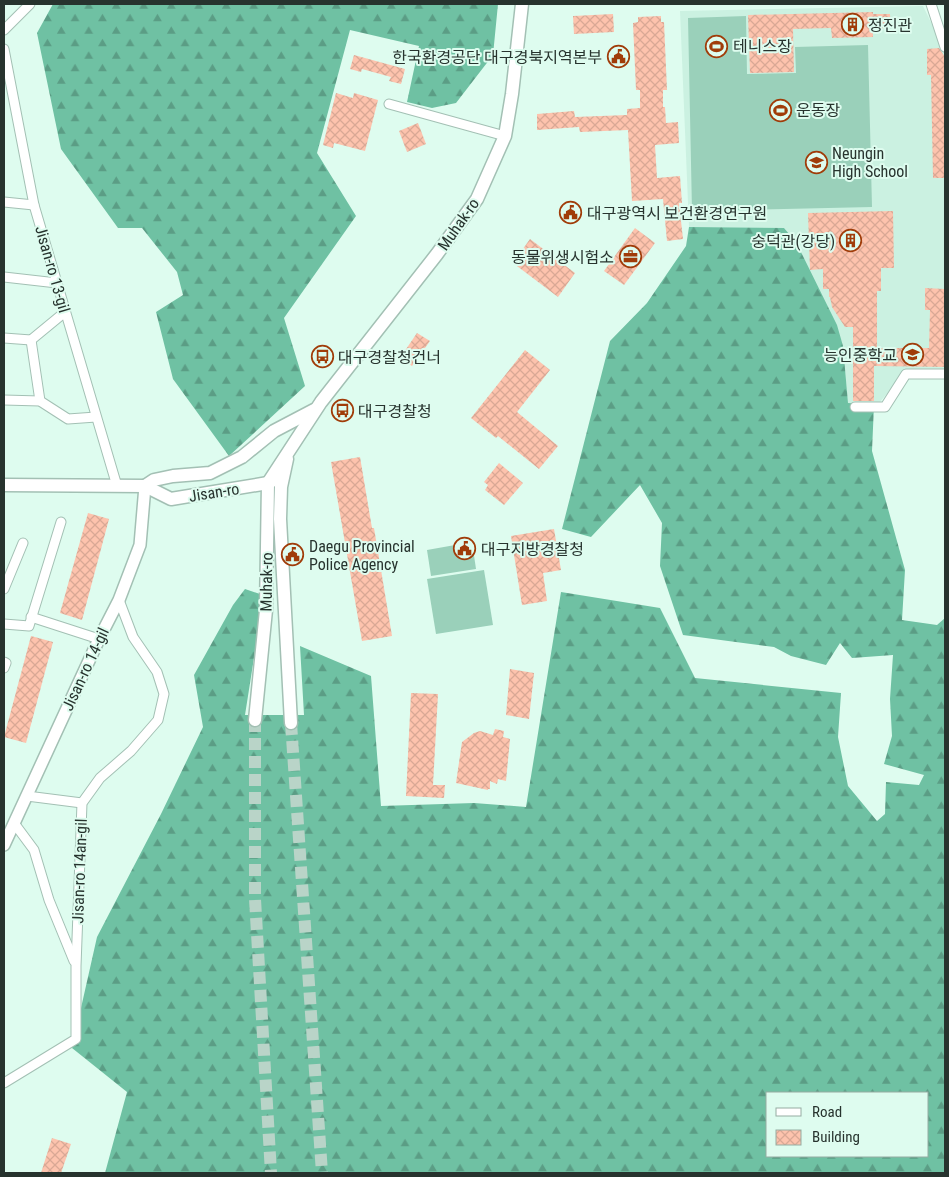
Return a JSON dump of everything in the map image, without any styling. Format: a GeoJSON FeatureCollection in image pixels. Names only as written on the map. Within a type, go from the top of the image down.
{"type":"FeatureCollection","features":[{"type":"Feature","properties":{"kind":"main road","name":"Muhak-ro"},"geometry":{"type":"LineString","coordinates":[[255,720],[266,610],[268,483],[316,409],[437,254],[477,199],[505,136],[512,94],[522,4]]}},
{"type":"Feature","properties":{"kind":"main road","name":"Muhak-ro"},"geometry":{"type":"LineString","coordinates":[[274,431],[316,409]]}},
{"type":"Feature","properties":{"kind":"main road","name":"Jisan-ro"},"geometry":{"type":"LineString","coordinates":[[145,486],[154,480],[173,476],[210,473],[242,457],[274,431]]}},
{"type":"Feature","properties":{"kind":"main road","name":"Muhak-ro"},"geometry":{"type":"LineString","coordinates":[[290,450],[281,487],[280,519],[291,723]]}},
{"type":"Feature","properties":{"kind":"main road","name":"Jisan-ro"},"geometry":{"type":"LineString","coordinates":[[4,485],[145,486],[171,499],[268,483],[284,475]]}},
{"type":"Feature","properties":{"kind":"street"},"geometry":{"type":"LineString","coordinates":[[4,30],[30,4]]}},
{"type":"Feature","properties":{"kind":"street"},"geometry":{"type":"LineString","coordinates":[[931,4],[945,48]]}},
{"type":"Feature","properties":{"kind":"street","name":"Jisan-ro 13-gil"},"geometry":{"type":"LineString","coordinates":[[4,49],[34,205],[117,486]]}},
{"type":"Feature","properties":{"kind":"street"},"geometry":{"type":"LineString","coordinates":[[389,104],[505,136]]}},
{"type":"Feature","properties":{"kind":"street"},"geometry":{"type":"LineString","coordinates":[[4,202],[34,205]]}},
{"type":"Feature","properties":{"kind":"street"},"geometry":{"type":"LineString","coordinates":[[4,277],[57,283]]}},
{"type":"Feature","properties":{"kind":"street"},"geometry":{"type":"LineString","coordinates":[[4,338],[31,340],[65,312]]}},
{"type":"Feature","properties":{"kind":"street"},"geometry":{"type":"LineString","coordinates":[[31,340],[40,401]]}},
{"type":"Feature","properties":{"kind":"street"},"geometry":{"type":"LineString","coordinates":[[855,407],[885,407],[906,374],[945,374]]}},
{"type":"Feature","properties":{"kind":"street"},"geometry":{"type":"LineString","coordinates":[[4,400],[40,401],[68,419],[96,417]]}},
{"type":"Feature","properties":{"kind":"street","name":"Jisan-ro 14-gil"},"geometry":{"type":"LineString","coordinates":[[4,845],[98,639],[118,600],[140,545],[145,486]]}},
{"type":"Feature","properties":{"kind":"street"},"geometry":{"type":"LineString","coordinates":[[4,624],[29,626],[61,522]]}},
{"type":"Feature","properties":{"kind":"street"},"geometry":{"type":"LineString","coordinates":[[4,589],[23,543]]}},
{"type":"Feature","properties":{"kind":"street","name":"Jisan-ro 14an-gil"},"geometry":{"type":"LineString","coordinates":[[4,1083],[76,1039],[76,966],[82,803],[100,778],[131,751],[158,720],[164,694],[157,672],[133,637],[118,600]]}},
{"type":"Feature","properties":{"kind":"street"},"geometry":{"type":"LineString","coordinates":[[31,617],[98,639]]}},
{"type":"Feature","properties":{"kind":"street"},"geometry":{"type":"LineString","coordinates":[[4,662],[6,664],[4,668]]}},
{"type":"Feature","properties":{"kind":"street"},"geometry":{"type":"LineString","coordinates":[[27,796],[82,803]]}},
{"type":"Feature","properties":{"kind":"street"},"geometry":{"type":"LineString","coordinates":[[14,823],[34,850],[49,900],[76,966]]}},
{"type":"Feature","properties":{"kind":"shaded area","name":"Neungin High School"},"geometry":{"type":"Polygon","coordinates":[[[923,6],[945,51],[945,369],[906,371],[879,403],[848,404],[843,346],[796,242],[784,228],[689,227],[680,11],[923,6]]]}},
{"type":"Feature","properties":{"kind":"shaded area","name":"운동장"},"geometry":{"type":"Polygon","coordinates":[[[746,16],[747,74],[796,73],[795,47],[868,45],[872,207],[692,211],[688,18],[746,16]]]}},
{"type":"Feature","properties":{"kind":"shaded area"},"geometry":{"type":"Polygon","coordinates":[[[472,542],[476,569],[431,576],[427,550],[472,542]]]}},
{"type":"Feature","properties":{"kind":"shaded area"},"geometry":{"type":"Polygon","coordinates":[[[484,570],[493,625],[436,634],[427,579],[484,570]]]}},
{"type":"Feature","properties":{"kind":"green space"},"geometry":{"type":"Polygon","coordinates":[[[53,4],[498,4],[493,55],[456,103],[432,108],[407,102],[419,46],[350,30],[317,153],[356,216],[284,318],[305,386],[229,456],[173,379],[156,312],[183,295],[177,272],[142,228],[118,228],[61,149],[37,33],[53,4]]]}},
{"type":"Feature","properties":{"kind":"green space"},"geometry":{"type":"Polygon","coordinates":[[[689,227],[784,228],[796,242],[837,325],[843,346],[848,403],[874,405],[872,451],[905,570],[902,620],[937,625],[945,618],[945,1173],[105,1173],[127,1092],[72,1048],[97,937],[161,814],[203,727],[194,675],[233,605],[245,589],[260,594],[259,626],[245,715],[304,715],[300,646],[371,676],[381,806],[474,803],[526,807],[561,592],[660,608],[695,678],[841,693],[838,737],[848,786],[877,821],[885,814],[886,782],[919,785],[924,775],[884,764],[892,736],[890,699],[893,655],[852,658],[840,643],[826,665],[791,656],[774,647],[683,635],[660,566],[662,523],[640,485],[591,537],[562,529],[610,341],[647,303],[686,246],[689,227]]]}},
{"type":"Feature","properties":{"kind":"building"},"geometry":{"type":"Polygon","coordinates":[[[873,12],[873,14],[890,14],[891,28],[873,29],[873,37],[832,38],[831,28],[793,29],[794,72],[750,73],[748,15],[873,12]]]}},
{"type":"Feature","properties":{"kind":"building"},"geometry":{"type":"Polygon","coordinates":[[[613,14],[614,32],[574,34],[573,16],[613,14]]]}},
{"type":"Feature","properties":{"kind":"building"},"geometry":{"type":"Polygon","coordinates":[[[661,16],[661,22],[664,22],[667,90],[663,90],[663,107],[665,107],[666,123],[678,122],[679,143],[655,145],[657,178],[680,176],[682,203],[679,203],[683,239],[667,241],[663,199],[632,201],[628,130],[580,132],[579,127],[537,130],[537,114],[574,111],[575,117],[627,115],[627,109],[640,108],[640,90],[636,90],[633,23],[638,22],[638,17],[661,16]]]}},
{"type":"Feature","properties":{"kind":"building"},"geometry":{"type":"Polygon","coordinates":[[[939,48],[945,57],[945,178],[933,178],[931,75],[927,75],[927,49],[939,48]]]}},
{"type":"Feature","properties":{"kind":"building"},"geometry":{"type":"Polygon","coordinates":[[[354,55],[405,69],[401,84],[389,81],[391,77],[362,69],[361,72],[350,69],[354,55]]]}},
{"type":"Feature","properties":{"kind":"building"},"geometry":{"type":"Polygon","coordinates":[[[336,93],[353,98],[354,93],[378,100],[365,151],[334,143],[333,148],[323,145],[336,93]]]}},
{"type":"Feature","properties":{"kind":"building"},"geometry":{"type":"Polygon","coordinates":[[[418,123],[426,144],[407,152],[399,131],[418,123]]]}},
{"type":"Feature","properties":{"kind":"building"},"geometry":{"type":"Polygon","coordinates":[[[893,211],[894,268],[881,268],[881,291],[877,291],[877,348],[929,348],[930,310],[925,310],[925,288],[945,289],[945,367],[874,366],[874,401],[853,401],[853,327],[845,327],[832,307],[829,289],[823,289],[823,269],[810,270],[808,213],[893,211]]]}},
{"type":"Feature","properties":{"kind":"building","name":"동물위생시험소"},"geometry":{"type":"Polygon","coordinates":[[[635,228],[655,243],[624,285],[604,271],[635,228]]]}},
{"type":"Feature","properties":{"kind":"building"},"geometry":{"type":"Polygon","coordinates":[[[530,239],[575,273],[558,297],[513,263],[530,239]]]}},
{"type":"Feature","properties":{"kind":"building"},"geometry":{"type":"Polygon","coordinates":[[[417,333],[430,341],[412,366],[400,358],[417,333]]]}},
{"type":"Feature","properties":{"kind":"building"},"geometry":{"type":"Polygon","coordinates":[[[525,350],[550,370],[517,412],[558,446],[539,469],[498,436],[496,438],[471,418],[525,350]]]}},
{"type":"Feature","properties":{"kind":"building"},"geometry":{"type":"Polygon","coordinates":[[[360,457],[392,636],[362,641],[331,462],[360,457]]]}},
{"type":"Feature","properties":{"kind":"building"},"geometry":{"type":"Polygon","coordinates":[[[499,463],[523,483],[504,505],[485,490],[488,485],[484,482],[499,463]]]}},
{"type":"Feature","properties":{"kind":"building"},"geometry":{"type":"Polygon","coordinates":[[[88,513],[109,519],[82,620],[60,613],[88,513]]]}},
{"type":"Feature","properties":{"kind":"building"},"geometry":{"type":"Polygon","coordinates":[[[554,529],[561,570],[543,573],[547,601],[522,605],[511,536],[554,529]]]}},
{"type":"Feature","properties":{"kind":"building"},"geometry":{"type":"Polygon","coordinates":[[[31,636],[53,642],[26,743],[4,737],[31,636]]]}},
{"type":"Feature","properties":{"kind":"building"},"geometry":{"type":"Polygon","coordinates":[[[510,669],[534,673],[529,719],[506,715],[510,669]]]}},
{"type":"Feature","properties":{"kind":"building"},"geometry":{"type":"Polygon","coordinates":[[[411,693],[438,694],[433,785],[445,785],[444,798],[406,796],[411,693]]]}},
{"type":"Feature","properties":{"kind":"building"},"geometry":{"type":"Polygon","coordinates":[[[495,729],[504,731],[503,737],[510,739],[506,781],[498,779],[497,784],[490,781],[490,789],[488,790],[456,783],[462,742],[480,731],[493,735],[495,729]]]}},
{"type":"Feature","properties":{"kind":"building"},"geometry":{"type":"Polygon","coordinates":[[[52,1138],[71,1144],[61,1173],[41,1173],[52,1138]]]}},
{"type":"Feature","properties":{"kind":"tunnel"},"geometry":{"type":"LineString","coordinates":[[255,720],[255,899],[271,1173]]}},
{"type":"Feature","properties":{"kind":"tunnel"},"geometry":{"type":"LineString","coordinates":[[291,723],[322,1173]]}},
{"type":"Feature","properties":{"kind":"place","name":"정진관"},"geometry":{"type":"Point","coordinates":[852,25]}},
{"type":"Feature","properties":{"kind":"place","name":"테니스장"},"geometry":{"type":"Point","coordinates":[717,46]}},
{"type":"Feature","properties":{"kind":"place","name":"한국환경공단 대구경북지역본부"},"geometry":{"type":"Point","coordinates":[618,57]}},
{"type":"Feature","properties":{"kind":"place","name":"운동장"},"geometry":{"type":"Point","coordinates":[780,110]}},
{"type":"Feature","properties":{"kind":"place","name":"Neungin High School"},"geometry":{"type":"Point","coordinates":[816,162]}},
{"type":"Feature","properties":{"kind":"place","name":"대구광역시 보건환경연구원"},"geometry":{"type":"Point","coordinates":[571,213]}},
{"type":"Feature","properties":{"kind":"place","name":"숭덕관(강당)"},"geometry":{"type":"Point","coordinates":[851,241]}},
{"type":"Feature","properties":{"kind":"place","name":"동물위생시험소"},"geometry":{"type":"Point","coordinates":[630,257]}},
{"type":"Feature","properties":{"kind":"place","name":"능인중학교"},"geometry":{"type":"Point","coordinates":[913,355]}},
{"type":"Feature","properties":{"kind":"place","name":"대구경찰청건너"},"geometry":{"type":"Point","coordinates":[322,357]}},
{"type":"Feature","properties":{"kind":"place","name":"대구경찰청"},"geometry":{"type":"Point","coordinates":[342,411]}},
{"type":"Feature","properties":{"kind":"place","name":"대구지방경찰청"},"geometry":{"type":"Point","coordinates":[465,549]}},
{"type":"Feature","properties":{"kind":"place","name":"Daegu Provincial Police Agency"},"geometry":{"type":"Point","coordinates":[293,555]}}]}
